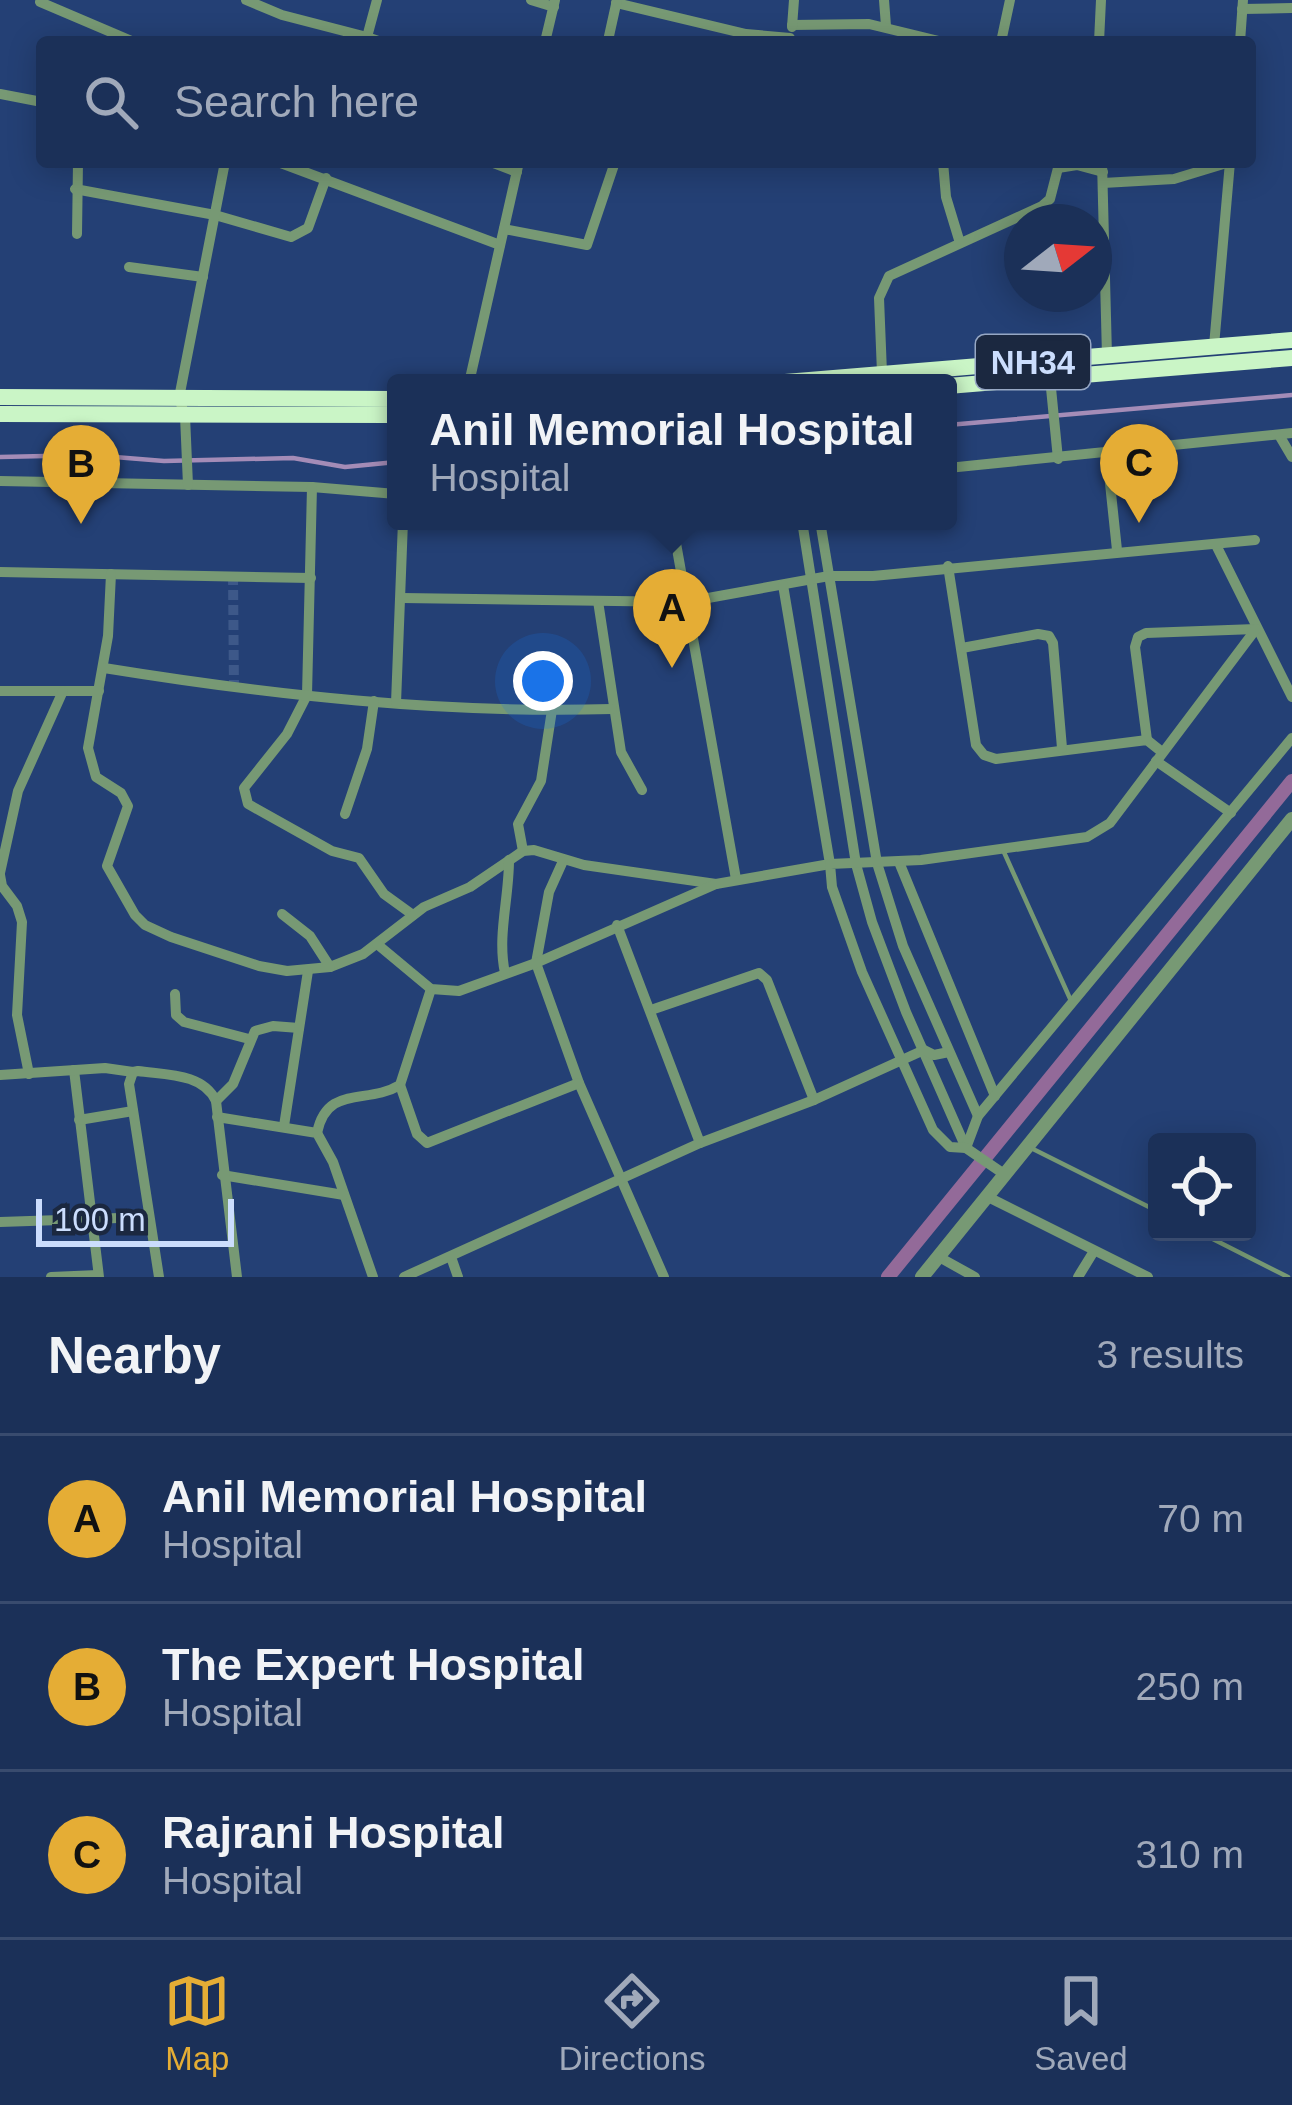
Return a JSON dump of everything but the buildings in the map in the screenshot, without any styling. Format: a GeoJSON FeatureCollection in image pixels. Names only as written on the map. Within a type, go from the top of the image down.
{"type":"FeatureCollection","features":[{"type":"Feature","properties":{"kind":"highway","name":"NH34"},"geometry":{"type":"LineString","coordinates":[[871,374],[1292,340]]}},
{"type":"Feature","properties":{"kind":"highway","name":"NH34"},"geometry":{"type":"LineString","coordinates":[[957,385],[1292,358]]}},
{"type":"Feature","properties":{"kind":"highway"},"geometry":{"type":"LineString","coordinates":[[0,397],[387,415]]}},
{"type":"Feature","properties":{"kind":"highway"},"geometry":{"type":"LineString","coordinates":[[0,414],[387,400]]}},
{"type":"Feature","properties":{"kind":"street"},"geometry":{"type":"LineString","coordinates":[[246,0],[356,36]]}},
{"type":"Feature","properties":{"kind":"street"},"geometry":{"type":"LineString","coordinates":[[367,36],[376,0]]}},
{"type":"Feature","properties":{"kind":"street"},"geometry":{"type":"LineString","coordinates":[[531,0],[555,3],[547,36]]}},
{"type":"Feature","properties":{"kind":"street"},"geometry":{"type":"LineString","coordinates":[[791,35],[794,0]]}},
{"type":"Feature","properties":{"kind":"street"},"geometry":{"type":"LineString","coordinates":[[884,0],[886,26]]}},
{"type":"Feature","properties":{"kind":"street"},"geometry":{"type":"LineString","coordinates":[[1002,36],[1010,0]]}},
{"type":"Feature","properties":{"kind":"street"},"geometry":{"type":"LineString","coordinates":[[1099,36],[1101,0]]}},
{"type":"Feature","properties":{"kind":"street"},"geometry":{"type":"LineString","coordinates":[[40,2],[120,36]]}},
{"type":"Feature","properties":{"kind":"street"},"geometry":{"type":"LineString","coordinates":[[609,36],[616,2],[719,35],[791,35],[886,26],[922,36]]}},
{"type":"Feature","properties":{"kind":"street"},"geometry":{"type":"LineString","coordinates":[[1240,36],[1243,5],[1292,8]]}},
{"type":"Feature","properties":{"kind":"street"},"geometry":{"type":"LineString","coordinates":[[0,94],[36,101]]}},
{"type":"Feature","properties":{"kind":"street"},"geometry":{"type":"LineString","coordinates":[[77,168],[77,234]]}},
{"type":"Feature","properties":{"kind":"street"},"geometry":{"type":"LineString","coordinates":[[188,485],[182,407],[224,168]]}},
{"type":"Feature","properties":{"kind":"street"},"geometry":{"type":"LineString","coordinates":[[296,168],[500,245]]}},
{"type":"Feature","properties":{"kind":"street"},"geometry":{"type":"LineString","coordinates":[[471,374],[518,168]]}},
{"type":"Feature","properties":{"kind":"street"},"geometry":{"type":"LineString","coordinates":[[505,229],[587,245],[613,168]]}},
{"type":"Feature","properties":{"kind":"street"},"geometry":{"type":"LineString","coordinates":[[944,168],[946,197],[960,243]]}},
{"type":"Feature","properties":{"kind":"street"},"geometry":{"type":"LineString","coordinates":[[882,373],[878,298],[882,286],[897,270],[1042,206],[1050,199],[1058,168]]}},
{"type":"Feature","properties":{"kind":"street"},"geometry":{"type":"LineString","coordinates":[[1107,356],[1103,172],[1174,179],[1210,168]]}},
{"type":"Feature","properties":{"kind":"street"},"geometry":{"type":"LineString","coordinates":[[1214,346],[1229,168]]}},
{"type":"Feature","properties":{"kind":"street"},"geometry":{"type":"LineString","coordinates":[[75,189],[215,215],[298,237],[308,228],[326,178]]}},
{"type":"Feature","properties":{"kind":"street"},"geometry":{"type":"LineString","coordinates":[[129,267],[203,277]]}},
{"type":"Feature","properties":{"kind":"street"},"geometry":{"type":"LineString","coordinates":[[1051,378],[1058,459]]}},
{"type":"Feature","properties":{"kind":"street"},"geometry":{"type":"LineString","coordinates":[[957,467],[1286,434],[1292,457]]}},
{"type":"Feature","properties":{"kind":"street"},"geometry":{"type":"LineString","coordinates":[[1107,455],[1117,550]]}},
{"type":"Feature","properties":{"kind":"street"},"geometry":{"type":"LineString","coordinates":[[0,481],[312,487],[387,493]]}},
{"type":"Feature","properties":{"kind":"street"},"geometry":{"type":"LineString","coordinates":[[312,487],[308,694],[286,734],[244,788],[245,800],[320,844],[359,858],[384,894],[413,915]]}},
{"type":"Feature","properties":{"kind":"street"},"geometry":{"type":"LineString","coordinates":[[396,703],[403,530]]}},
{"type":"Feature","properties":{"kind":"street"},"geometry":{"type":"LineString","coordinates":[[674,530],[736,879]]}},
{"type":"Feature","properties":{"kind":"street"},"geometry":{"type":"LineString","coordinates":[[803,530],[856,864],[872,922],[970,1150]]}},
{"type":"Feature","properties":{"kind":"street"},"geometry":{"type":"LineString","coordinates":[[821,530],[877,863],[903,946],[979,1116]]}},
{"type":"Feature","properties":{"kind":"street"},"geometry":{"type":"LineString","coordinates":[[402,598],[686,602],[829,576],[873,576],[1255,540]]}},
{"type":"Feature","properties":{"kind":"street"},"geometry":{"type":"LineString","coordinates":[[1216,544],[1292,697]]}},
{"type":"Feature","properties":{"kind":"street"},"geometry":{"type":"LineString","coordinates":[[948,566],[976,745],[984,755],[996,759],[1148,740]]}},
{"type":"Feature","properties":{"kind":"street"},"geometry":{"type":"LineString","coordinates":[[0,572],[311,578]]}},
{"type":"Feature","properties":{"kind":"street"},"geometry":{"type":"LineString","coordinates":[[111,574],[104,668],[89,755],[96,777],[122,794],[128,806],[106,866],[145,925],[259,966],[308,971],[330,967],[377,944],[413,915],[523,851],[716,884]]}},
{"type":"Feature","properties":{"kind":"street"},"geometry":{"type":"LineString","coordinates":[[784,585],[839,908],[899,1061],[938,1137],[950,1147],[970,1150],[1000,1171]]}},
{"type":"Feature","properties":{"kind":"street"},"geometry":{"type":"LineString","coordinates":[[598,601],[612,709],[626,767],[642,790]]}},
{"type":"Feature","properties":{"kind":"street"},"geometry":{"type":"LineString","coordinates":[[1231,813],[1159,757],[1148,740],[1135,647],[1138,637],[1146,633],[1256,629]]}},
{"type":"Feature","properties":{"kind":"street"},"geometry":{"type":"LineString","coordinates":[[377,944],[431,989],[458,991],[736,879],[830,864],[899,862],[1087,837],[1110,823],[1256,629]]}},
{"type":"Feature","properties":{"kind":"street"},"geometry":{"type":"LineString","coordinates":[[962,648],[1049,636],[1062,748]]}},
{"type":"Feature","properties":{"kind":"street"},"geometry":{"type":"LineString","coordinates":[[104,668],[396,703],[612,709]]}},
{"type":"Feature","properties":{"kind":"street"},"geometry":{"type":"LineString","coordinates":[[0,691],[100,691]]}},
{"type":"Feature","properties":{"kind":"street"},"geometry":{"type":"LineString","coordinates":[[29,1073],[17,1015],[22,922],[0,874],[18,791],[63,691]]}},
{"type":"Feature","properties":{"kind":"street"},"geometry":{"type":"LineString","coordinates":[[345,814],[367,749],[374,700]]}},
{"type":"Feature","properties":{"kind":"street"},"geometry":{"type":"LineString","coordinates":[[523,851],[518,824],[541,781],[552,710]]}},
{"type":"Feature","properties":{"kind":"street"},"geometry":{"type":"LineString","coordinates":[[970,1150],[979,1116],[1292,738]]}},
{"type":"Feature","properties":{"kind":"street"},"geometry":{"type":"LineString","coordinates":[[0,791],[18,791]]}},
{"type":"Feature","properties":{"kind":"street"},"geometry":{"type":"LineString","coordinates":[[922,1277],[988,1197],[1000,1171],[1292,819]]}},
{"type":"Feature","properties":{"kind":"street"},"geometry":{"type":"LineString","coordinates":[[506,973],[501,939],[509,896],[508,860]]}},
{"type":"Feature","properties":{"kind":"street"},"geometry":{"type":"LineString","coordinates":[[563,861],[549,892],[536,963],[579,1083],[664,1277]]}},
{"type":"Feature","properties":{"kind":"street"},"geometry":{"type":"LineString","coordinates":[[899,862],[995,1096]]}},
{"type":"Feature","properties":{"kind":"street"},"geometry":{"type":"LineString","coordinates":[[282,914],[310,935],[330,967]]}},
{"type":"Feature","properties":{"kind":"street"},"geometry":{"type":"LineString","coordinates":[[617,925],[700,1143]]}},
{"type":"Feature","properties":{"kind":"street"},"geometry":{"type":"LineString","coordinates":[[284,1126],[308,971]]}},
{"type":"Feature","properties":{"kind":"street"},"geometry":{"type":"LineString","coordinates":[[650,1010],[759,973],[767,980],[814,1100]]}},
{"type":"Feature","properties":{"kind":"street"},"geometry":{"type":"LineString","coordinates":[[431,989],[400,1085],[417,1134],[427,1143],[579,1083]]}},
{"type":"Feature","properties":{"kind":"street"},"geometry":{"type":"LineString","coordinates":[[175,994],[176,1015],[184,1022],[249,1040]]}},
{"type":"Feature","properties":{"kind":"street"},"geometry":{"type":"LineString","coordinates":[[0,1016],[17,1015]]}},
{"type":"Feature","properties":{"kind":"street"},"geometry":{"type":"LineString","coordinates":[[216,1101],[233,1084],[249,1040],[263,1027],[299,1028]]}},
{"type":"Feature","properties":{"kind":"street"},"geometry":{"type":"LineString","coordinates":[[924,1050],[934,1055],[950,1052]]}},
{"type":"Feature","properties":{"kind":"street"},"geometry":{"type":"LineString","coordinates":[[404,1277],[700,1143],[814,1100],[924,1050]]}},
{"type":"Feature","properties":{"kind":"street"},"geometry":{"type":"LineString","coordinates":[[0,1075],[120,1069],[201,1081],[210,1088],[216,1101],[237,1277]]}},
{"type":"Feature","properties":{"kind":"street"},"geometry":{"type":"LineString","coordinates":[[51,1277],[99,1276],[74,1070]]}},
{"type":"Feature","properties":{"kind":"street"},"geometry":{"type":"LineString","coordinates":[[133,1072],[129,1084],[159,1277]]}},
{"type":"Feature","properties":{"kind":"street"},"geometry":{"type":"LineString","coordinates":[[317,1133],[320,1117],[335,1102],[400,1085]]}},
{"type":"Feature","properties":{"kind":"street"},"geometry":{"type":"LineString","coordinates":[[79,1120],[133,1112]]}},
{"type":"Feature","properties":{"kind":"street"},"geometry":{"type":"LineString","coordinates":[[217,1117],[317,1133],[325,1142],[373,1277]]}},
{"type":"Feature","properties":{"kind":"street"},"geometry":{"type":"LineString","coordinates":[[222,1175],[344,1195]]}},
{"type":"Feature","properties":{"kind":"street"},"geometry":{"type":"LineString","coordinates":[[988,1197],[1148,1277]]}},
{"type":"Feature","properties":{"kind":"street"},"geometry":{"type":"LineString","coordinates":[[0,1222],[149,1217]]}},
{"type":"Feature","properties":{"kind":"street"},"geometry":{"type":"LineString","coordinates":[[1078,1277],[1094,1251]]}},
{"type":"Feature","properties":{"kind":"street"},"geometry":{"type":"LineString","coordinates":[[451,1257],[458,1277]]}},
{"type":"Feature","properties":{"kind":"street"},"geometry":{"type":"LineString","coordinates":[[939,1257],[975,1277]]}},
{"type":"Feature","properties":{"kind":"street"},"geometry":{"type":"LineString","coordinates":[[1116,1277],[1123,1265]]}},
{"type":"Feature","properties":{"kind":"lane"},"geometry":{"type":"LineString","coordinates":[[1003,850],[1072,1004]]}},
{"type":"Feature","properties":{"kind":"lane"},"geometry":{"type":"LineString","coordinates":[[1026,1145],[1148,1206]]}},
{"type":"Feature","properties":{"kind":"lane"},"geometry":{"type":"LineString","coordinates":[[1216,1241],[1288,1277]]}},
{"type":"Feature","properties":{"kind":"waterway"},"geometry":{"type":"LineString","coordinates":[[957,424],[1292,395]]}},
{"type":"Feature","properties":{"kind":"waterway"},"geometry":{"type":"LineString","coordinates":[[0,457],[293,458],[345,467],[387,463]]}},
{"type":"Feature","properties":{"kind":"waterway"},"geometry":{"type":"LineString","coordinates":[[888,1277],[1292,781]]}},
{"type":"Feature","properties":{"kind":"tunnel"},"geometry":{"type":"LineString","coordinates":[[233,575],[234,688]]}},
{"type":"Feature","properties":{"kind":"place","name":"Rajrani Hospital"},"geometry":{"type":"Point","coordinates":[1139,523]}},
{"type":"Feature","properties":{"kind":"place","name":"The Expert Hospital"},"geometry":{"type":"Point","coordinates":[81,524]}},
{"type":"Feature","properties":{"kind":"place","name":"Anil Memorial Hospital"},"geometry":{"type":"Point","coordinates":[672,668]}}]}
